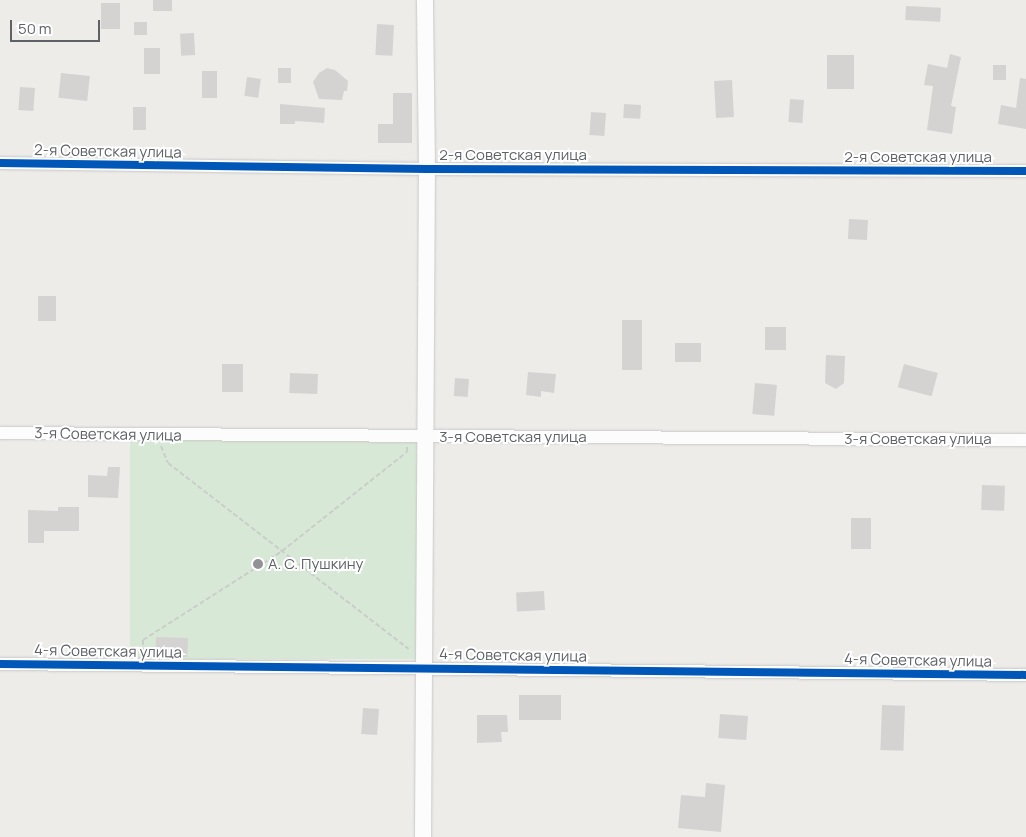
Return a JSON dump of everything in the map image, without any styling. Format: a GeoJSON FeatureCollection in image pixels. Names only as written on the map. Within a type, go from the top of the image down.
{"type":"FeatureCollection","features":[{"type":"Feature","properties":{"kind":"street"},"geometry":{"type":"LineString","coordinates":[[423,837],[417,668],[424,437],[427,169],[425,0]]}},
{"type":"Feature","properties":{"kind":"street","name":"2-я Советская улица"},"geometry":{"type":"LineString","coordinates":[[0,163],[427,169],[1026,171]]}},
{"type":"Feature","properties":{"kind":"street","name":"3-я Советская улица"},"geometry":{"type":"LineString","coordinates":[[0,433],[1026,440]]}},
{"type":"Feature","properties":{"kind":"street","name":"4-я Советская улица"},"geometry":{"type":"LineString","coordinates":[[0,664],[1026,675]]}},
{"type":"Feature","properties":{"kind":"path"},"geometry":{"type":"LineString","coordinates":[[157,434],[168,463],[410,650],[417,668]]}},
{"type":"Feature","properties":{"kind":"path"},"geometry":{"type":"LineString","coordinates":[[143,665],[143,640],[282,551],[407,452],[407,437]]}},
{"type":"Feature","properties":{"kind":"green space"},"geometry":{"type":"Polygon","coordinates":[[[130,440],[418,440],[418,659],[130,659],[130,440]]]}},
{"type":"Feature","properties":{"kind":"building"},"geometry":{"type":"Polygon","coordinates":[[[153,0],[172,0],[172,11],[153,11],[153,0]]]}},
{"type":"Feature","properties":{"kind":"building"},"geometry":{"type":"Polygon","coordinates":[[[101,3],[120,3],[120,29],[101,29],[101,3]]]}},
{"type":"Feature","properties":{"kind":"building"},"geometry":{"type":"Polygon","coordinates":[[[906,6],[941,8],[940,22],[905,20],[906,6]]]}},
{"type":"Feature","properties":{"kind":"building"},"geometry":{"type":"Polygon","coordinates":[[[134,22],[147,22],[147,35],[134,35],[134,22]]]}},
{"type":"Feature","properties":{"kind":"building"},"geometry":{"type":"Polygon","coordinates":[[[377,24],[394,25],[392,56],[375,55],[377,24]]]}},
{"type":"Feature","properties":{"kind":"building"},"geometry":{"type":"Polygon","coordinates":[[[194,33],[195,55],[181,56],[180,34],[194,33]]]}},
{"type":"Feature","properties":{"kind":"building"},"geometry":{"type":"Polygon","coordinates":[[[144,48],[160,48],[160,74],[144,74],[144,48]]]}},
{"type":"Feature","properties":{"kind":"building"},"geometry":{"type":"Polygon","coordinates":[[[950,54],[961,57],[951,106],[956,107],[952,134],[927,130],[933,86],[924,85],[928,64],[947,68],[950,54]]]}},
{"type":"Feature","properties":{"kind":"building"},"geometry":{"type":"Polygon","coordinates":[[[827,55],[854,55],[854,89],[827,89],[827,55]]]}},
{"type":"Feature","properties":{"kind":"building"},"geometry":{"type":"Polygon","coordinates":[[[993,65],[1006,65],[1006,80],[993,80],[993,65]]]}},
{"type":"Feature","properties":{"kind":"building"},"geometry":{"type":"Polygon","coordinates":[[[278,68],[291,68],[291,83],[278,83],[278,68]]]}},
{"type":"Feature","properties":{"kind":"building"},"geometry":{"type":"Polygon","coordinates":[[[327,68],[335,70],[348,81],[347,91],[344,91],[342,100],[319,99],[313,82],[319,73],[327,68]]]}},
{"type":"Feature","properties":{"kind":"building"},"geometry":{"type":"Polygon","coordinates":[[[202,71],[217,71],[217,98],[202,98],[202,71]]]}},
{"type":"Feature","properties":{"kind":"building"},"geometry":{"type":"Polygon","coordinates":[[[61,73],[90,76],[87,101],[58,98],[61,73]]]}},
{"type":"Feature","properties":{"kind":"building"},"geometry":{"type":"Polygon","coordinates":[[[247,77],[261,79],[258,98],[244,96],[247,77]]]}},
{"type":"Feature","properties":{"kind":"building"},"geometry":{"type":"Polygon","coordinates":[[[1020,78],[1026,79],[1026,129],[998,124],[1001,105],[1016,108],[1020,78]]]}},
{"type":"Feature","properties":{"kind":"building"},"geometry":{"type":"Polygon","coordinates":[[[732,80],[734,117],[716,118],[714,81],[732,80]]]}},
{"type":"Feature","properties":{"kind":"building"},"geometry":{"type":"Polygon","coordinates":[[[20,87],[35,88],[33,111],[18,110],[20,87]]]}},
{"type":"Feature","properties":{"kind":"building"},"geometry":{"type":"Polygon","coordinates":[[[393,93],[412,93],[412,143],[378,143],[378,124],[393,124],[393,93]]]}},
{"type":"Feature","properties":{"kind":"building"},"geometry":{"type":"Polygon","coordinates":[[[790,99],[804,100],[802,123],[788,122],[790,99]]]}},
{"type":"Feature","properties":{"kind":"building"},"geometry":{"type":"Polygon","coordinates":[[[280,104],[325,108],[324,123],[295,121],[295,124],[280,124],[280,104]]]}},
{"type":"Feature","properties":{"kind":"building"},"geometry":{"type":"Polygon","coordinates":[[[624,104],[641,105],[640,119],[623,118],[624,104]]]}},
{"type":"Feature","properties":{"kind":"building"},"geometry":{"type":"Polygon","coordinates":[[[133,107],[146,107],[146,130],[133,130],[133,107]]]}},
{"type":"Feature","properties":{"kind":"building"},"geometry":{"type":"Polygon","coordinates":[[[591,112],[606,113],[604,136],[589,135],[591,112]]]}},
{"type":"Feature","properties":{"kind":"building"},"geometry":{"type":"Polygon","coordinates":[[[849,219],[868,220],[867,240],[848,239],[849,219]]]}},
{"type":"Feature","properties":{"kind":"building"},"geometry":{"type":"Polygon","coordinates":[[[38,296],[56,296],[56,321],[38,321],[38,296]]]}},
{"type":"Feature","properties":{"kind":"building"},"geometry":{"type":"Polygon","coordinates":[[[622,320],[642,320],[642,370],[622,370],[622,320]]]}},
{"type":"Feature","properties":{"kind":"building"},"geometry":{"type":"Polygon","coordinates":[[[765,327],[786,327],[786,350],[765,350],[765,327]]]}},
{"type":"Feature","properties":{"kind":"building"},"geometry":{"type":"Polygon","coordinates":[[[675,343],[701,343],[701,362],[675,362],[675,343]]]}},
{"type":"Feature","properties":{"kind":"building"},"geometry":{"type":"Polygon","coordinates":[[[826,355],[845,356],[844,383],[836,389],[825,383],[826,355]]]}},
{"type":"Feature","properties":{"kind":"building"},"geometry":{"type":"Polygon","coordinates":[[[222,364],[243,364],[243,392],[222,392],[222,364]]]}},
{"type":"Feature","properties":{"kind":"building"},"geometry":{"type":"Polygon","coordinates":[[[904,364],[938,373],[932,396],[898,387],[904,364]]]}},
{"type":"Feature","properties":{"kind":"building"},"geometry":{"type":"Polygon","coordinates":[[[528,372],[556,374],[554,393],[541,391],[541,397],[526,395],[528,372]]]}},
{"type":"Feature","properties":{"kind":"building"},"geometry":{"type":"Polygon","coordinates":[[[290,373],[318,374],[317,394],[289,393],[290,373]]]}},
{"type":"Feature","properties":{"kind":"building"},"geometry":{"type":"Polygon","coordinates":[[[455,378],[469,379],[468,397],[454,396],[455,378]]]}},
{"type":"Feature","properties":{"kind":"building"},"geometry":{"type":"Polygon","coordinates":[[[755,383],[777,385],[774,416],[752,414],[755,383]]]}},
{"type":"Feature","properties":{"kind":"building"},"geometry":{"type":"Polygon","coordinates":[[[108,467],[120,467],[118,498],[88,497],[88,475],[107,476],[108,467]]]}},
{"type":"Feature","properties":{"kind":"building"},"geometry":{"type":"Polygon","coordinates":[[[982,485],[1005,486],[1004,511],[981,510],[982,485]]]}},
{"type":"Feature","properties":{"kind":"building"},"geometry":{"type":"Polygon","coordinates":[[[58,507],[79,507],[79,531],[44,531],[44,543],[28,543],[28,510],[58,511],[58,507]]]}},
{"type":"Feature","properties":{"kind":"building"},"geometry":{"type":"Polygon","coordinates":[[[851,518],[871,518],[871,549],[851,549],[851,518]]]}},
{"type":"Feature","properties":{"kind":"building"},"geometry":{"type":"Polygon","coordinates":[[[544,591],[545,610],[517,611],[516,592],[544,591]]]}},
{"type":"Feature","properties":{"kind":"building"},"geometry":{"type":"Polygon","coordinates":[[[156,637],[188,638],[187,657],[155,656],[156,637]]]}},
{"type":"Feature","properties":{"kind":"building"},"geometry":{"type":"Polygon","coordinates":[[[519,695],[561,695],[561,720],[519,720],[519,695]]]}},
{"type":"Feature","properties":{"kind":"building"},"geometry":{"type":"Polygon","coordinates":[[[882,705],[905,706],[903,751],[880,750],[882,705]]]}},
{"type":"Feature","properties":{"kind":"building"},"geometry":{"type":"Polygon","coordinates":[[[363,708],[379,709],[377,735],[361,734],[363,708]]]}},
{"type":"Feature","properties":{"kind":"building"},"geometry":{"type":"Polygon","coordinates":[[[720,714],[748,716],[746,740],[718,738],[720,714]]]}},
{"type":"Feature","properties":{"kind":"building"},"geometry":{"type":"Polygon","coordinates":[[[477,715],[507,715],[508,732],[501,732],[502,742],[477,743],[477,715]]]}},
{"type":"Feature","properties":{"kind":"building"},"geometry":{"type":"Polygon","coordinates":[[[706,783],[725,785],[721,832],[678,828],[681,795],[705,797],[706,783]]]}},
{"type":"Feature","properties":{"kind":"cycle path"},"geometry":{"type":"LineString","coordinates":[[0,163],[427,169],[1026,171]]}},
{"type":"Feature","properties":{"kind":"cycle path"},"geometry":{"type":"LineString","coordinates":[[0,664],[1026,675]]}},
{"type":"Feature","properties":{"kind":"place","name":"А. С. Пушкину"},"geometry":{"type":"Point","coordinates":[258,564]}}]}
